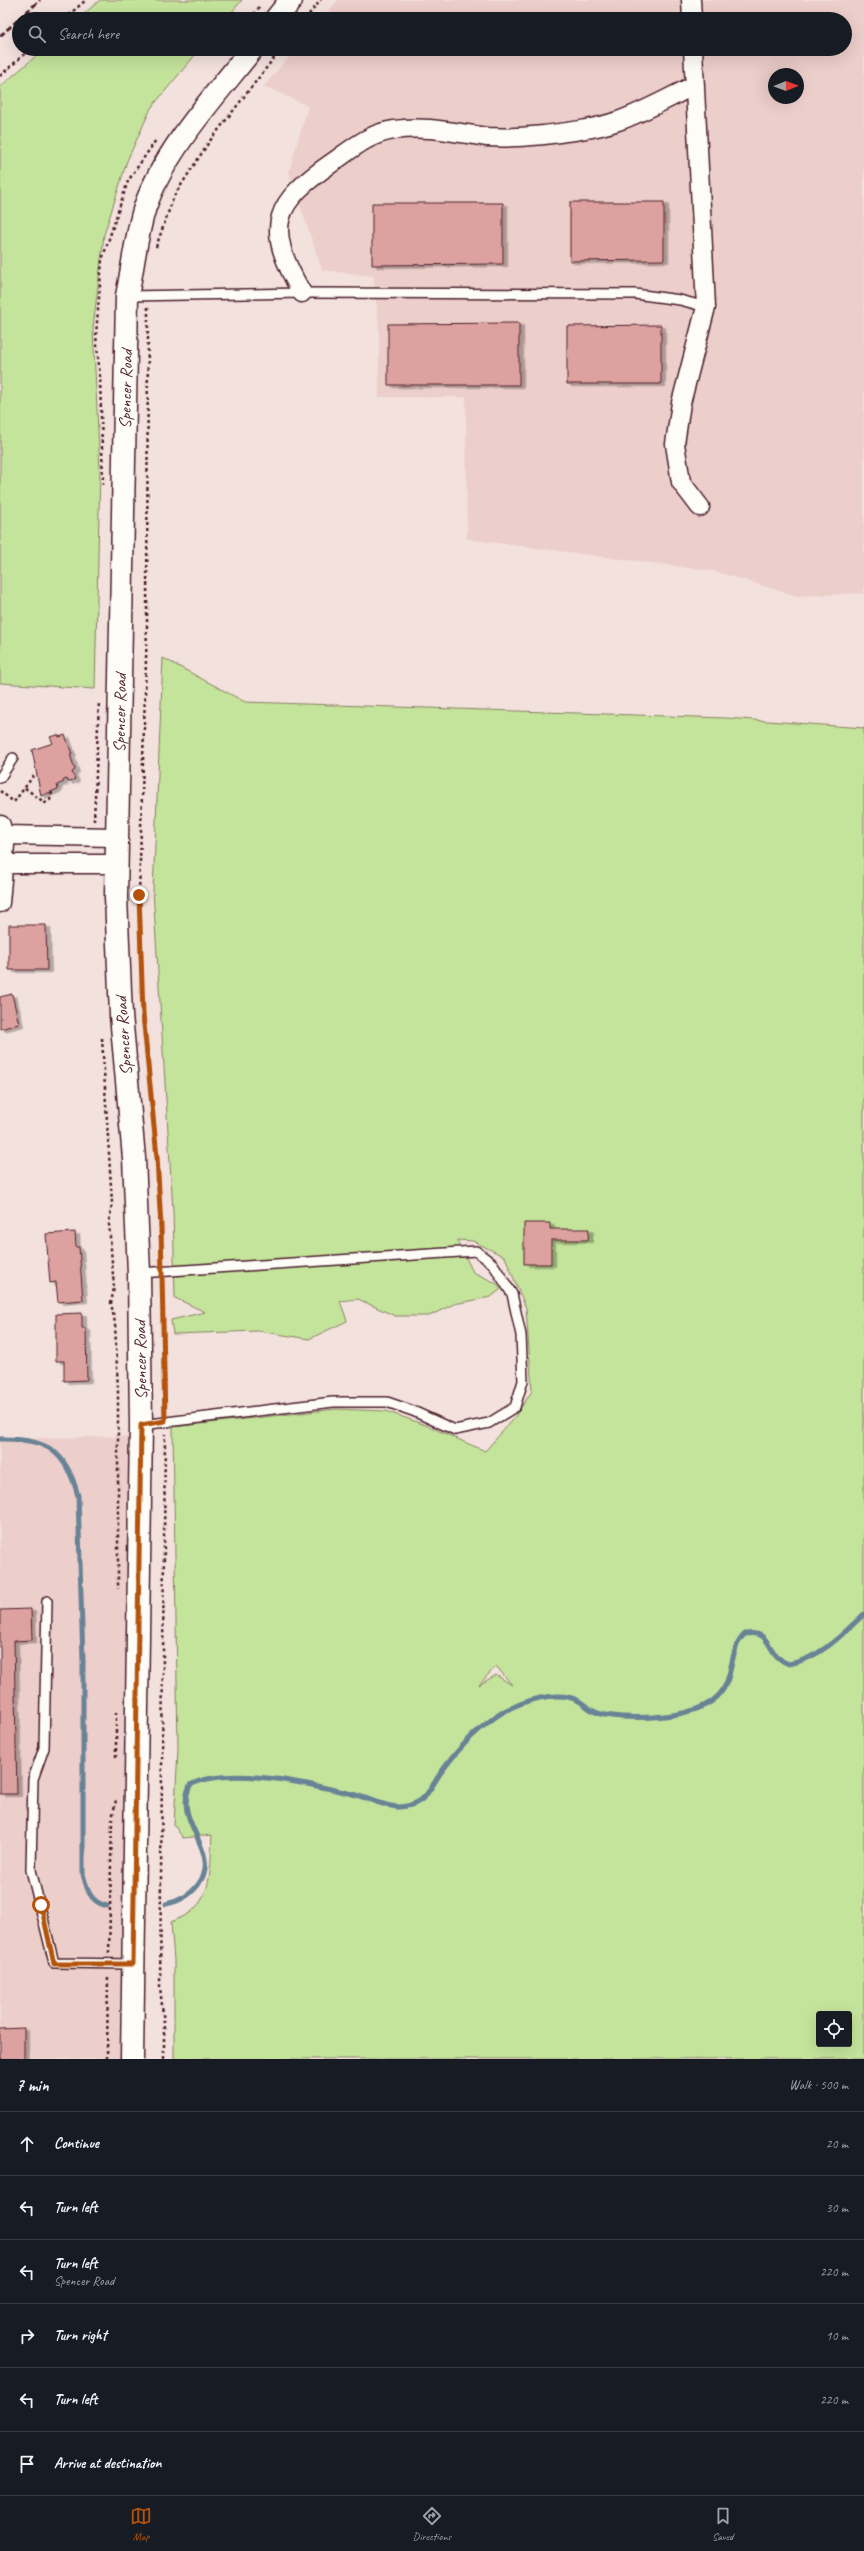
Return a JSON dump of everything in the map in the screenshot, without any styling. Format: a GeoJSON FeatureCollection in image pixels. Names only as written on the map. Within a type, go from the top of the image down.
{"type":"FeatureCollection","features":[{"type":"Feature","properties":{"kind":"street"},"geometry":{"type":"LineString","coordinates":[[282,12],[291,0]]}},
{"type":"Feature","properties":{"kind":"street"},"geometry":{"type":"LineString","coordinates":[[691,0],[692,12]]}},
{"type":"Feature","properties":{"kind":"street","name":"Spencer Road"},"geometry":{"type":"LineString","coordinates":[[132,2059],[141,1425],[139,1273],[134,1158],[121,1015],[116,864],[127,296],[145,207],[164,169],[189,129],[246,56]]}},
{"type":"Feature","properties":{"kind":"street"},"geometry":{"type":"LineString","coordinates":[[693,56],[706,307],[681,403],[675,444],[681,482],[700,507]]}},
{"type":"Feature","properties":{"kind":"street"},"geometry":{"type":"LineString","coordinates":[[302,294],[287,266],[278,229],[284,205],[296,190],[370,136],[394,130],[441,129],[488,137],[542,135],[589,128],[618,121],[695,85]]}},
{"type":"Feature","properties":{"kind":"street"},"geometry":{"type":"LineString","coordinates":[[0,903],[2,830],[116,837]]}},
{"type":"Feature","properties":{"kind":"street"},"geometry":{"type":"LineString","coordinates":[[2,863],[116,864]]}},
{"type":"Feature","properties":{"kind":"lane"},"geometry":{"type":"LineString","coordinates":[[127,296],[302,294],[636,294],[680,300],[706,307]]}},
{"type":"Feature","properties":{"kind":"lane"},"geometry":{"type":"LineString","coordinates":[[0,778],[13,758]]}},
{"type":"Feature","properties":{"kind":"lane"},"geometry":{"type":"LineString","coordinates":[[139,1273],[476,1251],[493,1264],[512,1294],[521,1335],[522,1381],[515,1407],[489,1423],[455,1430],[413,1411],[387,1402],[333,1402],[141,1425]]}},
{"type":"Feature","properties":{"kind":"lane"},"geometry":{"type":"LineString","coordinates":[[47,1601],[44,1748],[33,1779],[32,1870],[54,1964],[133,1964]]}},
{"type":"Feature","properties":{"kind":"path"},"geometry":{"type":"LineString","coordinates":[[72,12],[86,0]]}},
{"type":"Feature","properties":{"kind":"path"},"geometry":{"type":"LineString","coordinates":[[256,12],[265,0]]}},
{"type":"Feature","properties":{"kind":"path"},"geometry":{"type":"LineString","coordinates":[[311,12],[321,0]]}},
{"type":"Feature","properties":{"kind":"path"},"geometry":{"type":"LineString","coordinates":[[0,76],[22,56]]}},
{"type":"Feature","properties":{"kind":"path"},"geometry":{"type":"LineString","coordinates":[[156,248],[174,196],[209,142],[276,56]]}},
{"type":"Feature","properties":{"kind":"path"},"geometry":{"type":"LineString","coordinates":[[148,296],[147,626],[139,895],[143,1014],[157,1157],[162,1272],[165,1421],[160,1987],[164,2024],[164,2059]]}},
{"type":"Feature","properties":{"kind":"path"},"geometry":{"type":"LineString","coordinates":[[0,791],[14,802],[34,775]]}},
{"type":"Feature","properties":{"kind":"path"},"geometry":{"type":"LineString","coordinates":[[25,788],[45,802],[50,800],[52,792]]}},
{"type":"Feature","properties":{"kind":"shaded area"},"geometry":{"type":"Polygon","coordinates":[[[338,0],[864,0],[864,593],[797,596],[714,571],[467,539],[466,397],[379,397],[379,327],[373,276],[322,270],[289,172],[308,106],[264,86],[290,56],[852,56],[852,12],[328,12],[338,0]]]}},
{"type":"Feature","properties":{"kind":"shaded area"},"geometry":{"type":"Polygon","coordinates":[[[141,1436],[132,2059],[0,2059],[0,1439],[141,1436]]]}},
{"type":"Feature","properties":{"kind":"green space"},"geometry":{"type":"Polygon","coordinates":[[[100,0],[242,0],[232,12],[86,12],[100,0]]]}},
{"type":"Feature","properties":{"kind":"green space"},"geometry":{"type":"Polygon","coordinates":[[[36,56],[194,56],[151,108],[127,161],[104,235],[93,328],[100,470],[95,689],[0,683],[0,87],[36,56]]]}},
{"type":"Feature","properties":{"kind":"green space"},"geometry":{"type":"Polygon","coordinates":[[[163,658],[245,702],[726,718],[864,728],[864,2059],[174,2059],[174,1960],[171,1922],[191,1912],[204,1896],[211,1866],[212,1835],[183,1838],[174,1825],[178,1749],[173,1427],[336,1409],[386,1411],[428,1426],[485,1451],[512,1421],[532,1391],[526,1308],[505,1257],[473,1241],[457,1240],[473,1272],[496,1283],[501,1289],[491,1297],[454,1304],[429,1316],[395,1316],[358,1299],[340,1301],[347,1321],[309,1339],[258,1331],[173,1334],[171,1320],[205,1312],[175,1298],[173,1211],[153,891],[163,658]],[[496,1666],[479,1685],[496,1675],[512,1685],[496,1666]]]}},
{"type":"Feature","properties":{"kind":"building"},"geometry":{"type":"Polygon","coordinates":[[[570,202],[664,202],[664,260],[570,261],[570,202]]]}},
{"type":"Feature","properties":{"kind":"building"},"geometry":{"type":"Polygon","coordinates":[[[372,203],[503,203],[503,264],[372,265],[372,203]]]}},
{"type":"Feature","properties":{"kind":"building"},"geometry":{"type":"Polygon","coordinates":[[[519,323],[519,385],[388,385],[388,324],[519,323]]]}},
{"type":"Feature","properties":{"kind":"building"},"geometry":{"type":"Polygon","coordinates":[[[661,325],[661,384],[567,384],[567,326],[661,325]]]}},
{"type":"Feature","properties":{"kind":"building"},"geometry":{"type":"Polygon","coordinates":[[[58,735],[59,737],[65,735],[72,754],[70,754],[75,770],[72,772],[75,779],[68,782],[67,779],[63,780],[64,782],[57,785],[58,789],[41,796],[32,750],[53,743],[50,737],[58,735]]]}},
{"type":"Feature","properties":{"kind":"building"},"geometry":{"type":"Polygon","coordinates":[[[9,925],[46,925],[47,970],[9,970],[9,925]]]}},
{"type":"Feature","properties":{"kind":"building"},"geometry":{"type":"Polygon","coordinates":[[[12,994],[19,1024],[0,1029],[0,997],[12,994]]]}},
{"type":"Feature","properties":{"kind":"building"},"geometry":{"type":"Polygon","coordinates":[[[524,1223],[550,1223],[550,1229],[589,1229],[588,1240],[551,1240],[551,1264],[524,1264],[524,1223]]]}},
{"type":"Feature","properties":{"kind":"building"},"geometry":{"type":"Polygon","coordinates":[[[75,1232],[76,1247],[79,1247],[83,1300],[58,1302],[56,1282],[50,1283],[46,1234],[75,1232]]]}},
{"type":"Feature","properties":{"kind":"building"},"geometry":{"type":"Polygon","coordinates":[[[82,1313],[82,1328],[86,1328],[87,1380],[64,1381],[64,1361],[56,1361],[56,1314],[82,1313]]]}},
{"type":"Feature","properties":{"kind":"building"},"geometry":{"type":"Polygon","coordinates":[[[31,1609],[32,1640],[14,1641],[17,1794],[0,1794],[0,1610],[31,1609]]]}},
{"type":"Feature","properties":{"kind":"building"},"geometry":{"type":"Polygon","coordinates":[[[24,2028],[24,2059],[0,2059],[0,2029],[24,2028]]]}},
{"type":"Feature","properties":{"kind":"waterway"},"geometry":{"type":"LineString","coordinates":[[0,1439],[30,1441],[42,1444],[52,1450],[60,1457],[67,1468],[78,1496],[83,1661],[83,1874],[90,1894],[97,1902],[107,1906]]}},
{"type":"Feature","properties":{"kind":"waterway"},"geometry":{"type":"LineString","coordinates":[[166,1904],[192,1892],[198,1885],[205,1869],[205,1859],[202,1849],[187,1810],[186,1802],[190,1785],[206,1779],[226,1777],[247,1776],[270,1778],[293,1781],[357,1795],[394,1807],[408,1806],[416,1803],[424,1797],[448,1763],[462,1746],[478,1731],[503,1712],[520,1704],[551,1696],[561,1696],[579,1701],[601,1714],[618,1717],[664,1716],[680,1713],[708,1704],[718,1696],[727,1681],[736,1648],[745,1634],[754,1633],[761,1635],[776,1655],[781,1660],[789,1664],[810,1657],[830,1645],[864,1614]]}},
{"type":"Feature","properties":{"kind":"railway"},"geometry":{"type":"LineString","coordinates":[[27,12],[40,0]]}},
{"type":"Feature","properties":{"kind":"railway"},"geometry":{"type":"LineString","coordinates":[[0,36],[12,25]]}},
{"type":"Feature","properties":{"kind":"route"},"geometry":{"type":"LineString","coordinates":[[41,1905],[54,1964],[133,1964],[141,1425],[165,1421],[161,1226],[157,1157],[143,1014],[139,895]]}}]}
